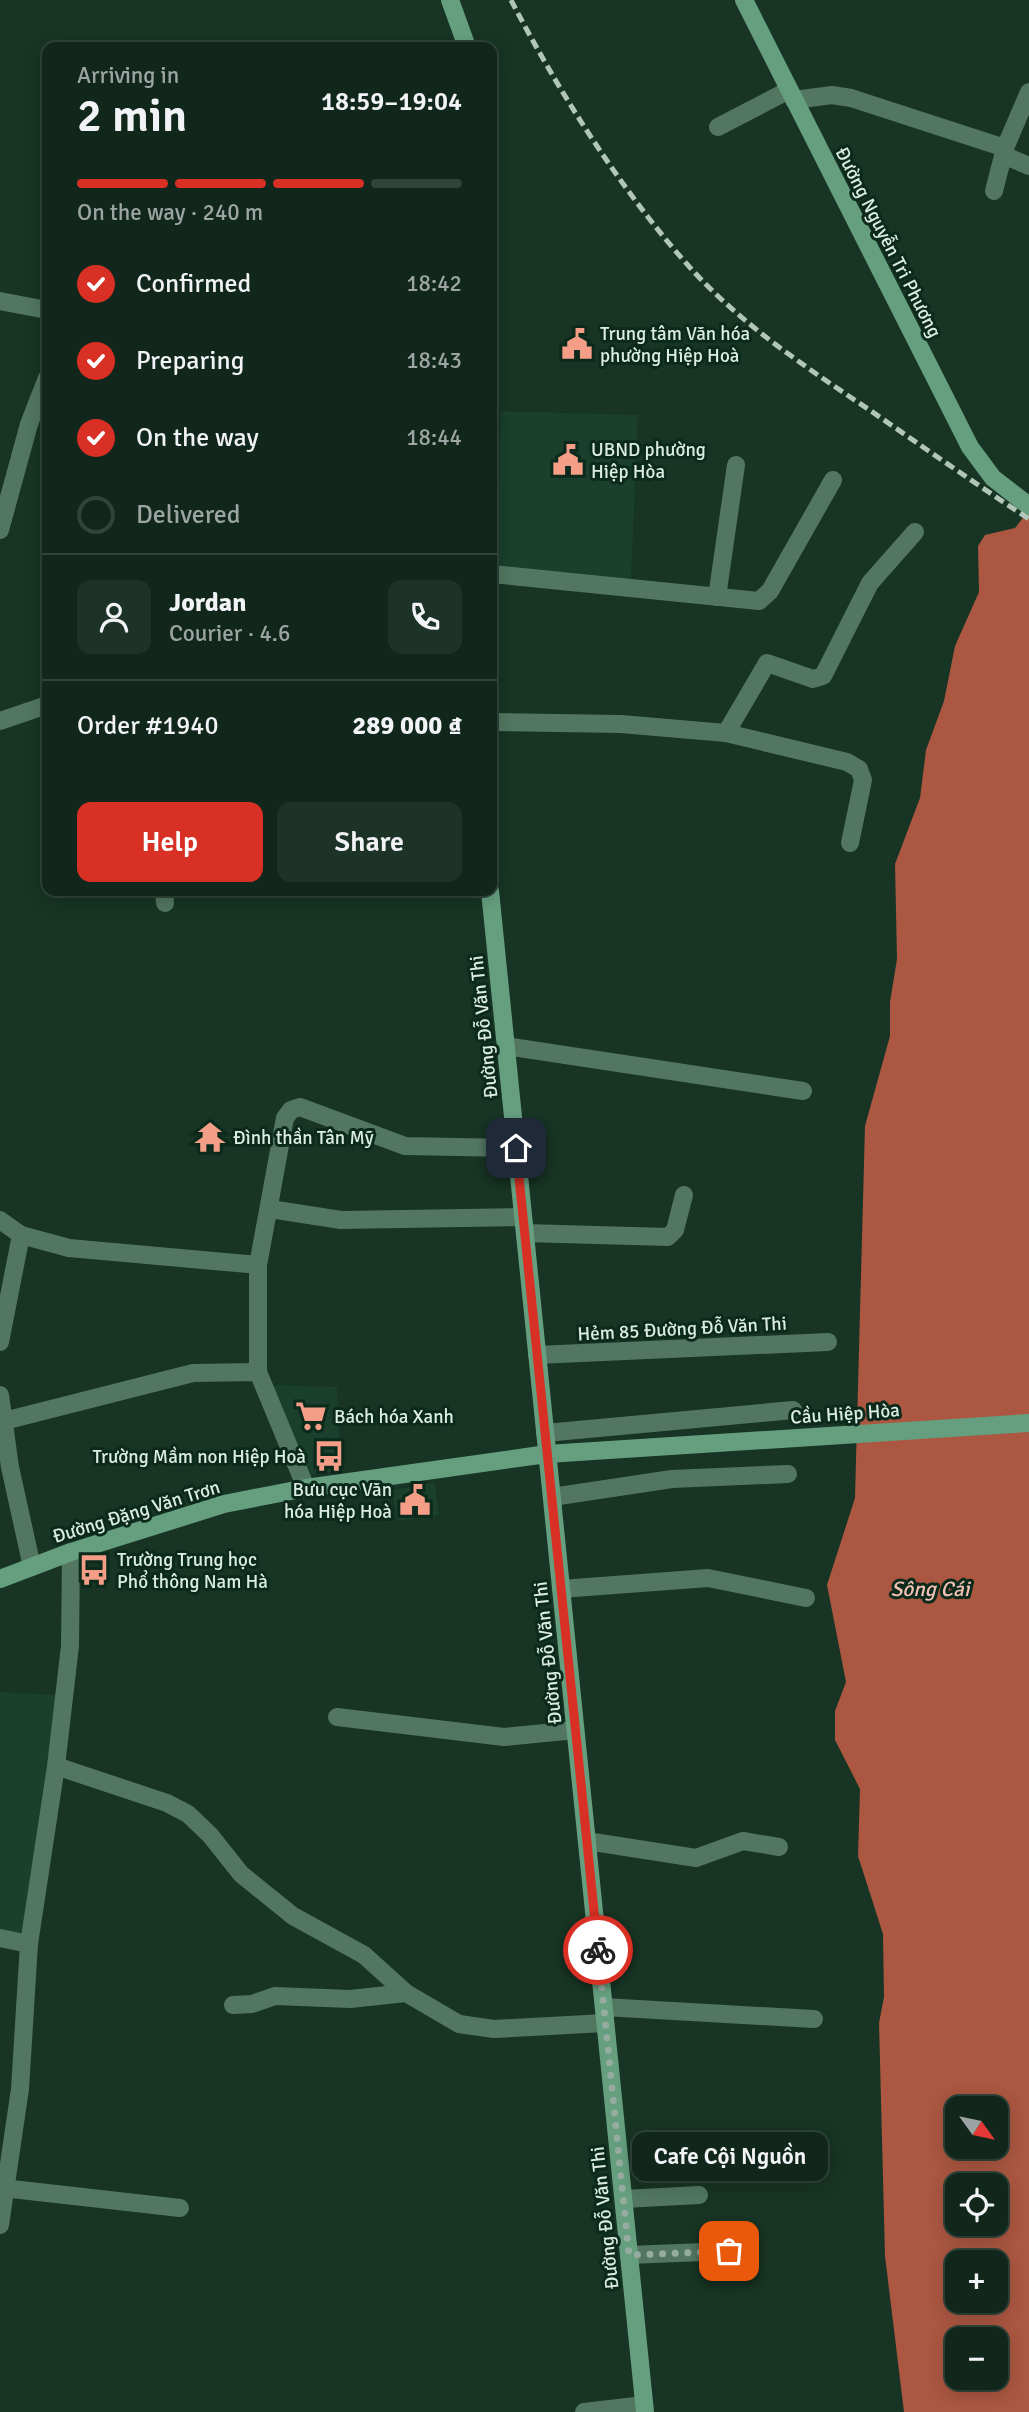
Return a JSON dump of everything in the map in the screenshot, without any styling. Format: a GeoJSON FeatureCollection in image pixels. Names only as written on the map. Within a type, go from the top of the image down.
{"type":"FeatureCollection","features":[{"type":"Feature","properties":{"kind":"main road"},"geometry":{"type":"LineString","coordinates":[[450,0],[465,42]]}},
{"type":"Feature","properties":{"kind":"main road","name":"Đường Nguyễn Tri Phương"},"geometry":{"type":"LineString","coordinates":[[744,0],[970,447],[993,478],[1010,494],[1029,506]]}},
{"type":"Feature","properties":{"kind":"main road","name":"Đường Đỗ Văn Thi"},"geometry":{"type":"LineString","coordinates":[[491,896],[645,2409]]}},
{"type":"Feature","properties":{"kind":"main road","name":"Cầu Hiệp Hòa"},"geometry":{"type":"LineString","coordinates":[[663,1446],[1029,1423]]}},
{"type":"Feature","properties":{"kind":"main road","name":"Đường Đặng Văn Trơn"},"geometry":{"type":"LineString","coordinates":[[0,1579],[71,1552],[224,1504],[306,1488],[547,1454],[663,1446]]}},
{"type":"Feature","properties":{"kind":"street"},"geometry":{"type":"LineString","coordinates":[[994,191],[1004,152],[1029,92]]}},
{"type":"Feature","properties":{"kind":"street"},"geometry":{"type":"LineString","coordinates":[[718,127],[792,95],[832,95],[851,98],[1004,152],[1029,166]]}},
{"type":"Feature","properties":{"kind":"street"},"geometry":{"type":"LineString","coordinates":[[0,301],[42,309]]}},
{"type":"Feature","properties":{"kind":"street"},"geometry":{"type":"LineString","coordinates":[[0,530],[29,424],[42,391]]}},
{"type":"Feature","properties":{"kind":"street"},"geometry":{"type":"LineString","coordinates":[[717,597],[736,465]]}},
{"type":"Feature","properties":{"kind":"street"},"geometry":{"type":"LineString","coordinates":[[497,575],[751,601],[765,598],[833,480]]}},
{"type":"Feature","properties":{"kind":"street"},"geometry":{"type":"LineString","coordinates":[[726,733],[767,663],[813,678],[823,676],[870,583],[915,532]]}},
{"type":"Feature","properties":{"kind":"street"},"geometry":{"type":"LineString","coordinates":[[0,720],[42,707]]}},
{"type":"Feature","properties":{"kind":"street"},"geometry":{"type":"LineString","coordinates":[[497,722],[621,724],[726,733],[847,762],[859,769],[863,780],[850,843]]}},
{"type":"Feature","properties":{"kind":"street"},"geometry":{"type":"LineString","coordinates":[[506,1046],[803,1091]]}},
{"type":"Feature","properties":{"kind":"street"},"geometry":{"type":"LineString","coordinates":[[306,1488],[258,1372],[258,1265],[285,1118],[291,1110],[300,1107],[405,1146],[516,1148]]}},
{"type":"Feature","properties":{"kind":"street"},"geometry":{"type":"LineString","coordinates":[[270,1209],[341,1220],[524,1225],[668,1237],[675,1230],[684,1195]]}},
{"type":"Feature","properties":{"kind":"street"},"geometry":{"type":"LineString","coordinates":[[0,1220],[21,1235],[69,1248],[258,1265]]}},
{"type":"Feature","properties":{"kind":"street"},"geometry":{"type":"LineString","coordinates":[[0,1342],[21,1235]]}},
{"type":"Feature","properties":{"kind":"street","name":"Hẻm 85 Đường Đỗ Văn Thi"},"geometry":{"type":"LineString","coordinates":[[537,1355],[828,1342]]}},
{"type":"Feature","properties":{"kind":"street"},"geometry":{"type":"LineString","coordinates":[[4,1421],[193,1373],[258,1372]]}},
{"type":"Feature","properties":{"kind":"street"},"geometry":{"type":"LineString","coordinates":[[0,1395],[10,1467],[32,1567]]}},
{"type":"Feature","properties":{"kind":"street"},"geometry":{"type":"LineString","coordinates":[[545,1433],[793,1410]]}},
{"type":"Feature","properties":{"kind":"street"},"geometry":{"type":"LineString","coordinates":[[552,1497],[672,1479],[788,1474]]}},
{"type":"Feature","properties":{"kind":"street"},"geometry":{"type":"LineString","coordinates":[[0,2225],[3,2188],[20,2089],[29,1944],[71,1646],[71,1552]]}},
{"type":"Feature","properties":{"kind":"street"},"geometry":{"type":"LineString","coordinates":[[561,1589],[709,1578],[806,1598]]}},
{"type":"Feature","properties":{"kind":"street"},"geometry":{"type":"LineString","coordinates":[[337,1717],[504,1737],[575,1730]]}},
{"type":"Feature","properties":{"kind":"street"},"geometry":{"type":"LineString","coordinates":[[56,1766],[167,1803],[188,1814],[210,1835],[241,1874],[282,1908],[364,1955],[406,1993],[459,2024],[477,2029],[604,2015],[814,2019]]}},
{"type":"Feature","properties":{"kind":"street"},"geometry":{"type":"LineString","coordinates":[[587,1840],[696,1858],[743,1841],[779,1847]]}},
{"type":"Feature","properties":{"kind":"street"},"geometry":{"type":"LineString","coordinates":[[0,1938],[29,1944]]}},
{"type":"Feature","properties":{"kind":"street"},"geometry":{"type":"LineString","coordinates":[[233,2005],[252,2004],[275,1996],[351,1999],[406,1993]]}},
{"type":"Feature","properties":{"kind":"street"},"geometry":{"type":"LineString","coordinates":[[3,2188],[180,2208]]}},
{"type":"Feature","properties":{"kind":"street"},"geometry":{"type":"LineString","coordinates":[[624,2199],[699,2196]]}},
{"type":"Feature","properties":{"kind":"street"},"geometry":{"type":"LineString","coordinates":[[629,2255],[729,2251]]}},
{"type":"Feature","properties":{"kind":"street"},"geometry":{"type":"LineString","coordinates":[[584,2412],[645,2409]]}},
{"type":"Feature","properties":{"kind":"shaded area","name":"UBND phường Hiệp Hòa"},"geometry":{"type":"Polygon","coordinates":[[[501,411],[638,415],[631,580],[497,566],[501,411]]]}},
{"type":"Feature","properties":{"kind":"shaded area","name":"Bách hóa Xanh"},"geometry":{"type":"Polygon","coordinates":[[[272,1385],[337,1387],[341,1471],[309,1475],[272,1385]]]}},
{"type":"Feature","properties":{"kind":"shaded area","name":"Bưu cục Văn hóa Hiệp Hoà"},"geometry":{"type":"Polygon","coordinates":[[[435,1483],[439,1515],[397,1521],[392,1490],[435,1483]]]}},
{"type":"Feature","properties":{"kind":"shaded area"},"geometry":{"type":"Polygon","coordinates":[[[0,1692],[57,1695],[22,1934],[0,1930],[0,1692]]]}},
{"type":"Feature","properties":{"kind":"water","name":"Sông Cái"},"geometry":{"type":"Polygon","coordinates":[[[1029,510],[1029,2412],[904,2412],[885,2256],[879,2023],[884,1997],[883,1934],[858,1856],[860,1789],[835,1740],[835,1711],[846,1682],[827,1585],[855,1498],[865,1126],[890,1036],[890,1002],[897,959],[895,864],[920,798],[926,750],[944,701],[955,646],[979,592],[978,546],[985,535],[1015,528],[1029,510]]]}},
{"type":"Feature","properties":{"kind":"railway"},"geometry":{"type":"LineString","coordinates":[[511,0],[571,106],[618,177],[669,243],[714,293],[802,364],[1029,519]]}},
{"type":"Feature","properties":{"kind":"way so far"},"geometry":{"type":"LineString","coordinates":[[598,1950],[629,2255],[729,2251]]}},
{"type":"Feature","properties":{"kind":"place","name":"Trung tâm Văn hóa phường Hiệp Hoà"},"geometry":{"type":"Point","coordinates":[577,344]}},
{"type":"Feature","properties":{"kind":"place","name":"UBND phường Hiệp Hòa"},"geometry":{"type":"Point","coordinates":[568,460]}},
{"type":"Feature","properties":{"kind":"place","name":"Đình thần Tân Mỹ"},"geometry":{"type":"Point","coordinates":[210,1137]}},
{"type":"Feature","properties":{"kind":"place","name":"Bách hóa Xanh"},"geometry":{"type":"Point","coordinates":[311,1416]}},
{"type":"Feature","properties":{"kind":"place","name":"Trường Mầm non Hiệp Hoà"},"geometry":{"type":"Point","coordinates":[329,1456]}},
{"type":"Feature","properties":{"kind":"place","name":"Bưu cục Văn hóa Hiệp Hoà"},"geometry":{"type":"Point","coordinates":[415,1500]}},
{"type":"Feature","properties":{"kind":"place","name":"Trường Trung học Phổ thông Nam Hà"},"geometry":{"type":"Point","coordinates":[94,1570]}},
{"type":"Feature","properties":{"kind":"place","name":"Cafe Cội Nguồn"},"geometry":{"type":"Point","coordinates":[729,2251]}},
{"type":"Feature","properties":{"kind":"route"},"geometry":{"type":"LineString","coordinates":[[516,1148],[598,1950]]}}]}
